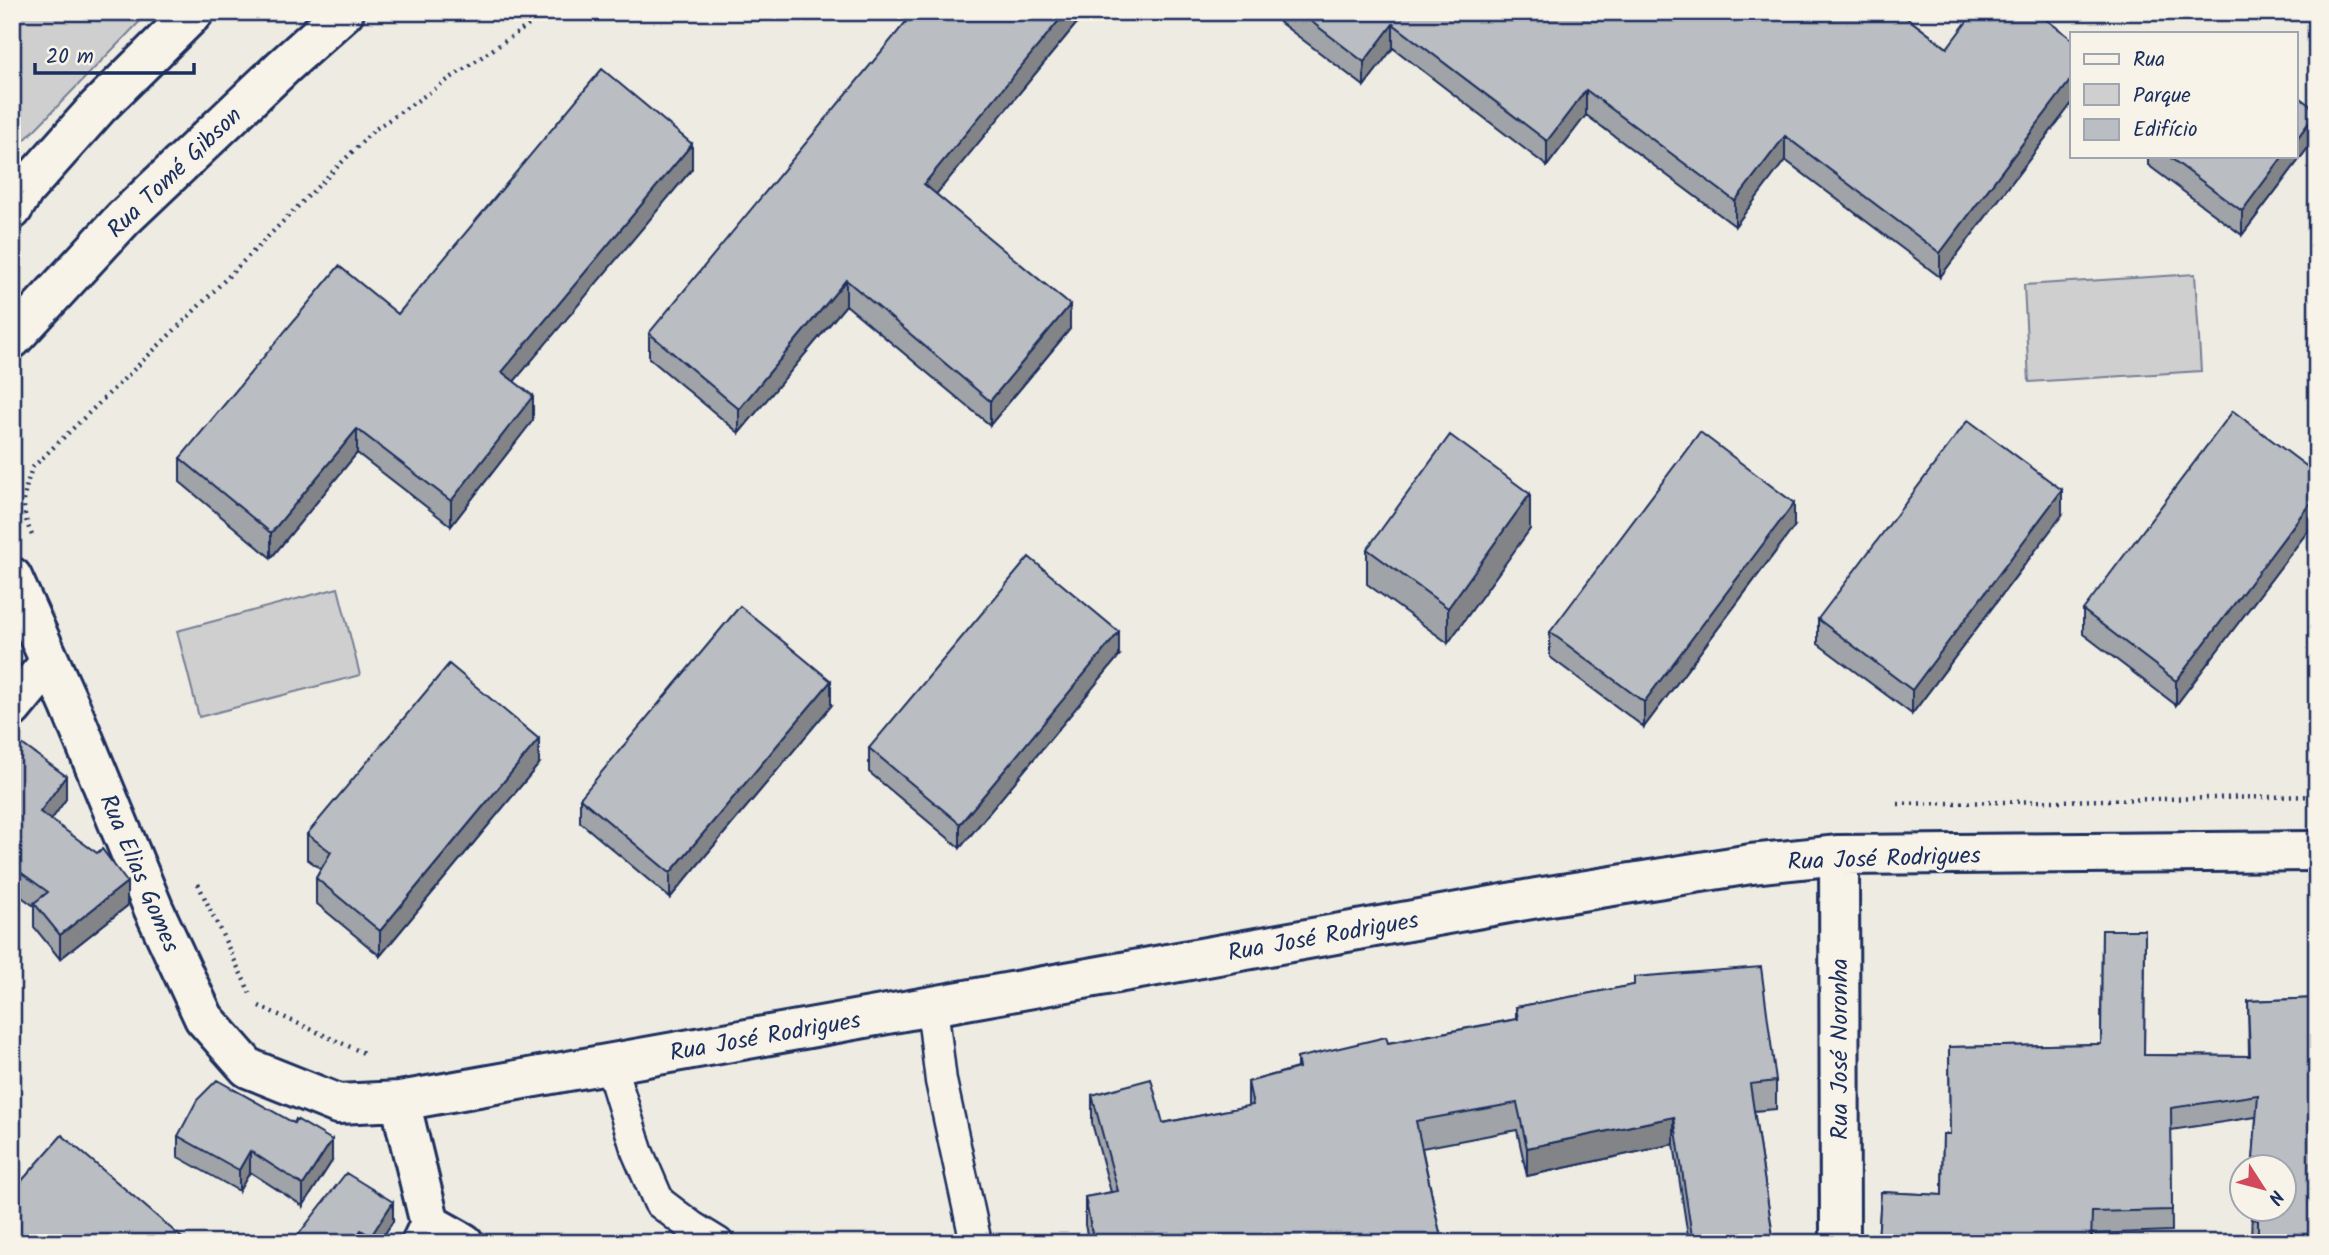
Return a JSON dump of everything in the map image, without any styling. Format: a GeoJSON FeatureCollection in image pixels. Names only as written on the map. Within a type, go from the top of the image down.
{"type":"FeatureCollection","features":[{"type":"Feature","properties":{"kind":"street"},"geometry":{"type":"LineString","coordinates":[[12,210],[25,189],[98,107],[194,12]]}},
{"type":"Feature","properties":{"kind":"street","name":"Rua Tomé Gibson"},"geometry":{"type":"LineString","coordinates":[[12,339],[123,219],[344,12]]}},
{"type":"Feature","properties":{"kind":"street","name":"Rua Elias Gomes"},"geometry":{"type":"LineString","coordinates":[[12,577],[154,910],[204,1017],[248,1068],[338,1104]]}},
{"type":"Feature","properties":{"kind":"street"},"geometry":{"type":"LineString","coordinates":[[12,708],[50,663]]}},
{"type":"Feature","properties":{"kind":"street","name":"Rua José Rodrigues"},"geometry":{"type":"LineString","coordinates":[[338,1104],[400,1101],[1538,898],[1751,864],[1839,855],[2317,851]]}},
{"type":"Feature","properties":{"kind":"street","name":"Rua José Noronha"},"geometry":{"type":"LineString","coordinates":[[1839,855],[1840,1243]]}},
{"type":"Feature","properties":{"kind":"street"},"geometry":{"type":"LineString","coordinates":[[400,1101],[425,1233],[464,1243]]}},
{"type":"Feature","properties":{"kind":"lane"},"geometry":{"type":"LineString","coordinates":[[932,1006],[941,1081],[976,1243]]}},
{"type":"Feature","properties":{"kind":"lane"},"geometry":{"type":"LineString","coordinates":[[610,1063],[637,1151],[659,1202],[718,1243]]}},
{"type":"Feature","properties":{"kind":"path"},"geometry":{"type":"LineString","coordinates":[[38,547],[26,522],[23,495],[32,468],[186,319],[374,130],[548,12]]}},
{"type":"Feature","properties":{"kind":"path"},"geometry":{"type":"LineString","coordinates":[[196,880],[255,1004],[367,1055]]}},
{"type":"Feature","properties":{"kind":"green space"},"geometry":{"type":"Polygon","coordinates":[[[12,12],[149,12],[12,153],[12,12]]]}},
{"type":"Feature","properties":{"kind":"green space"},"geometry":{"type":"Polygon","coordinates":[[[2195,274],[2201,371],[2029,382],[2024,285],[2195,274]]]}},
{"type":"Feature","properties":{"kind":"green space"},"geometry":{"type":"Polygon","coordinates":[[[338,588],[360,675],[199,717],[177,631],[338,588]]]}},
{"type":"Feature","properties":{"kind":"building"},"geometry":{"type":"Polygon","coordinates":[[[914,12],[1066,12],[924,184],[1070,305],[990,401],[846,280],[739,409],[649,333],[914,12]]]}},
{"type":"Feature","properties":{"kind":"building"},"geometry":{"type":"Polygon","coordinates":[[[1299,12],[1899,12],[1947,48],[1974,12],[2036,12],[2070,38],[2070,81],[1940,253],[1785,136],[1735,201],[1586,90],[1547,141],[1393,24],[1364,62],[1299,12]]]}},
{"type":"Feature","properties":{"kind":"building"},"geometry":{"type":"Polygon","coordinates":[[[602,69],[692,144],[502,372],[533,396],[451,501],[357,429],[271,533],[180,458],[339,266],[398,314],[602,69]]]}},
{"type":"Feature","properties":{"kind":"building"},"geometry":{"type":"Polygon","coordinates":[[[2298,97],[2317,111],[2298,137],[2298,97]]]}},
{"type":"Feature","properties":{"kind":"building"},"geometry":{"type":"Polygon","coordinates":[[[2171,158],[2282,158],[2242,211],[2171,158]]]}},
{"type":"Feature","properties":{"kind":"building"},"geometry":{"type":"Polygon","coordinates":[[[2233,411],[2317,474],[2317,494],[2176,681],[2083,610],[2233,411]]]}},
{"type":"Feature","properties":{"kind":"building"},"geometry":{"type":"Polygon","coordinates":[[[1968,420],[2062,490],[1912,690],[1818,619],[1968,420]]]}},
{"type":"Feature","properties":{"kind":"building"},"geometry":{"type":"Polygon","coordinates":[[[1700,432],[1794,503],[1644,702],[1550,632],[1700,432]]]}},
{"type":"Feature","properties":{"kind":"building"},"geometry":{"type":"Polygon","coordinates":[[[1450,435],[1530,494],[1448,608],[1367,549],[1450,435]]]}},
{"type":"Feature","properties":{"kind":"building"},"geometry":{"type":"Polygon","coordinates":[[[1029,557],[1119,632],[960,824],[869,748],[1029,557]]]}},
{"type":"Feature","properties":{"kind":"building"},"geometry":{"type":"Polygon","coordinates":[[[740,606],[831,681],[670,873],[580,798],[740,606]]]}},
{"type":"Feature","properties":{"kind":"building"},"geometry":{"type":"Polygon","coordinates":[[[449,664],[539,739],[380,931],[316,878],[331,852],[307,834],[449,664]]]}},
{"type":"Feature","properties":{"kind":"building"},"geometry":{"type":"Polygon","coordinates":[[[12,737],[66,776],[40,812],[97,853],[102,849],[127,882],[60,935],[34,903],[48,892],[12,866],[12,737]]]}},
{"type":"Feature","properties":{"kind":"building"},"geometry":{"type":"Polygon","coordinates":[[[2102,930],[2145,930],[2144,1055],[2250,1056],[2248,1001],[2317,998],[2317,1243],[2258,1243],[2258,1224],[2298,1224],[2298,1154],[2253,1154],[2258,1095],[2171,1108],[2172,1210],[2092,1212],[2091,1243],[1878,1243],[1881,1192],[1942,1195],[1943,1134],[1950,1134],[1949,1047],[2101,1044],[2102,930]]]}},
{"type":"Feature","properties":{"kind":"building"},"geometry":{"type":"Polygon","coordinates":[[[1761,967],[1776,1081],[1750,1084],[1774,1243],[1693,1243],[1674,1117],[1527,1148],[1517,1103],[1416,1121],[1442,1243],[1094,1243],[1085,1197],[1118,1191],[1092,1095],[1151,1079],[1163,1123],[1253,1105],[1248,1082],[1299,1068],[1297,1058],[1386,1037],[1388,1043],[1518,1019],[1516,1007],[1634,985],[1634,977],[1761,967]]]}},
{"type":"Feature","properties":{"kind":"building"},"geometry":{"type":"Polygon","coordinates":[[[217,1080],[294,1123],[296,1119],[332,1140],[303,1185],[250,1151],[239,1170],[178,1136],[197,1100],[217,1080]]]}},
{"type":"Feature","properties":{"kind":"building"},"geometry":{"type":"Polygon","coordinates":[[[62,1135],[188,1243],[12,1243],[12,1192],[62,1135]]]}},
{"type":"Feature","properties":{"kind":"building"},"geometry":{"type":"Polygon","coordinates":[[[346,1173],[393,1202],[371,1236],[361,1230],[352,1243],[292,1243],[346,1173]]]}}]}
